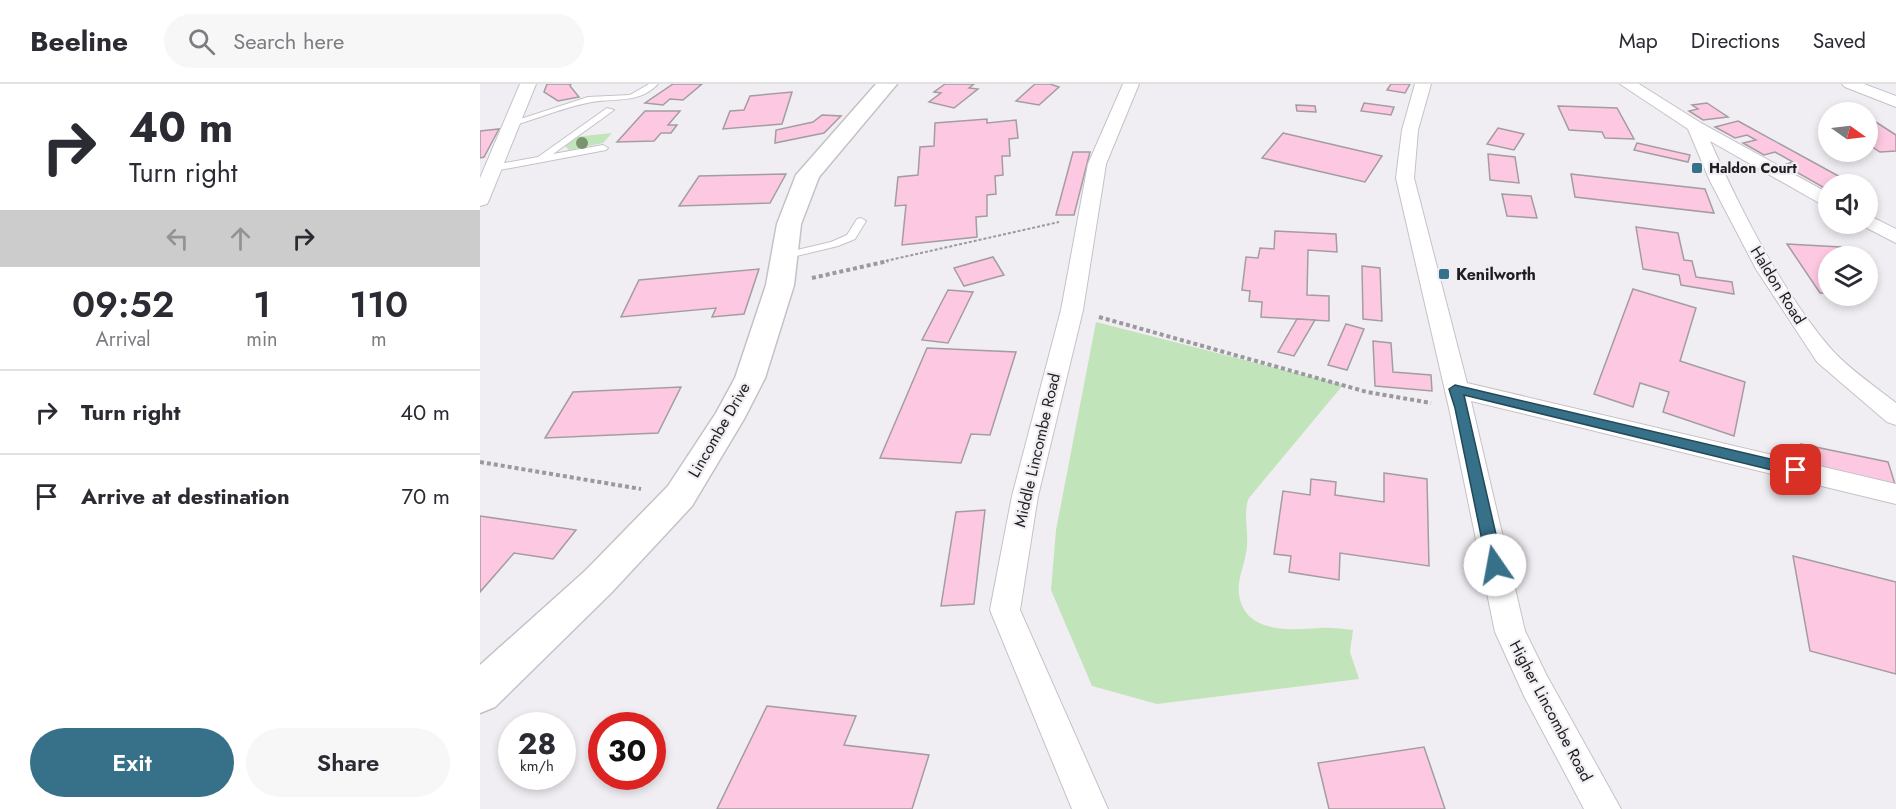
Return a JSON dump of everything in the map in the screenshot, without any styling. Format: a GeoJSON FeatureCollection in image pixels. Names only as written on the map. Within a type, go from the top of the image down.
{"type":"FeatureCollection","features":[{"type":"Feature","properties":{"kind":"street"},"geometry":{"type":"LineString","coordinates":[[480,200],[528,84]]}},
{"type":"Feature","properties":{"kind":"street","name":"Lincombe Drive"},"geometry":{"type":"LineString","coordinates":[[480,693],[599,581],[680,496],[750,378],[780,285],[789,224],[808,175],[887,84]]}},
{"type":"Feature","properties":{"kind":"street","name":"Middle Lincombe Road"},"geometry":{"type":"LineString","coordinates":[[1090,809],[1005,610],[1025,496],[1072,310],[1097,164],[1131,84]]}},
{"type":"Feature","properties":{"kind":"street","name":"Higher Lincombe Road"},"geometry":{"type":"LineString","coordinates":[[1423,84],[1414,108],[1405,159],[1405,178],[1458,399],[1510,632],[1536,687],[1603,809]]}},
{"type":"Feature","properties":{"kind":"street"},"geometry":{"type":"LineString","coordinates":[[1628,84],[1695,126],[1818,194]]}},
{"type":"Feature","properties":{"kind":"street"},"geometry":{"type":"LineString","coordinates":[[1850,84],[1896,102]]}},
{"type":"Feature","properties":{"kind":"street","name":"Haldon Road"},"geometry":{"type":"LineString","coordinates":[[1695,126],[1719,181],[1766,269],[1793,311],[1825,357],[1896,416]]}},
{"type":"Feature","properties":{"kind":"street"},"geometry":{"type":"LineString","coordinates":[[1878,227],[1896,237]]}},
{"type":"Feature","properties":{"kind":"street"},"geometry":{"type":"LineString","coordinates":[[1458,399],[1896,494]]}},
{"type":"Feature","properties":{"kind":"lane"},"geometry":{"type":"LineString","coordinates":[[512,123],[589,100],[630,99],[643,94],[654,84]]}},
{"type":"Feature","properties":{"kind":"lane"},"geometry":{"type":"LineString","coordinates":[[539,159],[610,110]]}},
{"type":"Feature","properties":{"kind":"lane"},"geometry":{"type":"LineString","coordinates":[[494,168],[603,148]]}},
{"type":"Feature","properties":{"kind":"lane"},"geometry":{"type":"LineString","coordinates":[[784,256],[834,244],[851,237],[861,221]]}},
{"type":"Feature","properties":{"kind":"path"},"geometry":{"type":"LineString","coordinates":[[780,285],[1042,228],[1088,213]]}},
{"type":"Feature","properties":{"kind":"path"},"geometry":{"type":"LineString","coordinates":[[1072,310],[1367,392],[1458,399]]}},
{"type":"Feature","properties":{"kind":"path"},"geometry":{"type":"LineString","coordinates":[[480,462],[680,496]]}},
{"type":"Feature","properties":{"kind":"green space"},"geometry":{"type":"Polygon","coordinates":[[[612,133],[603,143],[569,150],[564,145],[574,137],[612,133]]]}},
{"type":"Feature","properties":{"kind":"green space"},"geometry":{"type":"Polygon","coordinates":[[[1096,322],[1343,385],[1249,498],[1246,511],[1247,546],[1239,594],[1243,607],[1250,616],[1270,627],[1353,630],[1350,652],[1359,679],[1157,704],[1092,686],[1051,590],[1056,530],[1096,322]]]}},
{"type":"Feature","properties":{"kind":"building"},"geometry":{"type":"Polygon","coordinates":[[[547,84],[571,84],[570,86],[579,97],[558,101],[544,92],[547,84]]]}},
{"type":"Feature","properties":{"kind":"building"},"geometry":{"type":"Polygon","coordinates":[[[673,84],[702,84],[683,100],[670,99],[663,105],[645,103],[673,84]]]}},
{"type":"Feature","properties":{"kind":"building"},"geometry":{"type":"Polygon","coordinates":[[[945,84],[974,84],[969,88],[978,89],[954,108],[929,102],[941,93],[934,92],[945,84]]]}},
{"type":"Feature","properties":{"kind":"building"},"geometry":{"type":"Polygon","coordinates":[[[1035,84],[1050,84],[1059,87],[1039,105],[1016,101],[1035,84]]]}},
{"type":"Feature","properties":{"kind":"building"},"geometry":{"type":"Polygon","coordinates":[[[1391,84],[1410,84],[1405,93],[1387,90],[1391,84]]]}},
{"type":"Feature","properties":{"kind":"building"},"geometry":{"type":"Polygon","coordinates":[[[792,92],[782,124],[723,129],[730,111],[744,110],[750,96],[792,92]]]}},
{"type":"Feature","properties":{"kind":"building"},"geometry":{"type":"Polygon","coordinates":[[[1364,103],[1394,107],[1391,115],[1361,111],[1364,103]]]}},
{"type":"Feature","properties":{"kind":"building"},"geometry":{"type":"Polygon","coordinates":[[[1707,103],[1728,117],[1703,120],[1689,111],[1698,109],[1692,105],[1707,103]]]}},
{"type":"Feature","properties":{"kind":"building"},"geometry":{"type":"Polygon","coordinates":[[[1296,105],[1315,106],[1316,112],[1297,111],[1296,105]]]}},
{"type":"Feature","properties":{"kind":"building"},"geometry":{"type":"Polygon","coordinates":[[[1558,106],[1617,108],[1634,139],[1605,138],[1602,132],[1569,130],[1558,106]]]}},
{"type":"Feature","properties":{"kind":"building"},"geometry":{"type":"Polygon","coordinates":[[[645,111],[680,111],[668,125],[677,125],[671,133],[661,133],[654,141],[617,142],[645,111]]]}},
{"type":"Feature","properties":{"kind":"building"},"geometry":{"type":"Polygon","coordinates":[[[822,115],[841,116],[824,133],[775,143],[776,130],[813,122],[822,115]]]}},
{"type":"Feature","properties":{"kind":"building"},"geometry":{"type":"Polygon","coordinates":[[[987,119],[987,123],[1016,120],[1018,138],[1009,139],[1010,156],[1002,156],[1003,175],[995,176],[996,194],[987,195],[987,216],[976,217],[977,237],[902,245],[906,205],[895,206],[898,177],[918,175],[920,147],[934,146],[935,123],[987,119]]]}},
{"type":"Feature","properties":{"kind":"building"},"geometry":{"type":"Polygon","coordinates":[[[1738,121],[1835,174],[1818,174],[1818,184],[1784,165],[1793,162],[1775,152],[1764,155],[1743,143],[1756,140],[1747,135],[1735,138],[1715,127],[1738,121]]]}},
{"type":"Feature","properties":{"kind":"building"},"geometry":{"type":"Polygon","coordinates":[[[1878,123],[1896,135],[1896,151],[1878,151],[1878,123]]]}},
{"type":"Feature","properties":{"kind":"building"},"geometry":{"type":"Polygon","coordinates":[[[1498,128],[1524,134],[1514,150],[1487,144],[1498,128]]]}},
{"type":"Feature","properties":{"kind":"building"},"geometry":{"type":"Polygon","coordinates":[[[499,129],[484,157],[480,158],[480,131],[499,129]]]}},
{"type":"Feature","properties":{"kind":"building"},"geometry":{"type":"Polygon","coordinates":[[[1283,133],[1382,156],[1365,182],[1262,158],[1283,133]]]}},
{"type":"Feature","properties":{"kind":"building"},"geometry":{"type":"Polygon","coordinates":[[[1637,143],[1690,155],[1688,162],[1634,150],[1637,143]]]}},
{"type":"Feature","properties":{"kind":"building"},"geometry":{"type":"Polygon","coordinates":[[[1073,152],[1090,152],[1074,215],[1056,215],[1073,152]]]}},
{"type":"Feature","properties":{"kind":"building"},"geometry":{"type":"Polygon","coordinates":[[[1488,154],[1515,157],[1519,183],[1490,180],[1488,154]]]}},
{"type":"Feature","properties":{"kind":"building"},"geometry":{"type":"Polygon","coordinates":[[[786,174],[770,203],[679,206],[699,176],[786,174]]]}},
{"type":"Feature","properties":{"kind":"building"},"geometry":{"type":"Polygon","coordinates":[[[1571,174],[1705,189],[1714,213],[1575,197],[1571,174]]]}},
{"type":"Feature","properties":{"kind":"building"},"geometry":{"type":"Polygon","coordinates":[[[1502,194],[1531,196],[1537,218],[1507,216],[1502,194]]]}},
{"type":"Feature","properties":{"kind":"building"},"geometry":{"type":"Polygon","coordinates":[[[1636,227],[1678,233],[1684,260],[1692,261],[1696,277],[1732,282],[1734,294],[1681,285],[1679,275],[1643,269],[1636,227]]]}},
{"type":"Feature","properties":{"kind":"building"},"geometry":{"type":"Polygon","coordinates":[[[1275,231],[1336,234],[1337,252],[1308,250],[1307,295],[1329,296],[1329,321],[1261,317],[1262,302],[1249,301],[1250,291],[1242,290],[1246,257],[1258,258],[1260,248],[1274,249],[1275,231]]]}},
{"type":"Feature","properties":{"kind":"building"},"geometry":{"type":"Polygon","coordinates":[[[1787,244],[1823,246],[1818,246],[1818,290],[1787,244]]]}},
{"type":"Feature","properties":{"kind":"building"},"geometry":{"type":"Polygon","coordinates":[[[993,257],[1004,275],[964,286],[954,268],[993,257]]]}},
{"type":"Feature","properties":{"kind":"building"},"geometry":{"type":"Polygon","coordinates":[[[1362,266],[1380,268],[1382,321],[1363,319],[1362,266]]]}},
{"type":"Feature","properties":{"kind":"building"},"geometry":{"type":"Polygon","coordinates":[[[759,269],[744,314],[712,317],[716,308],[621,317],[639,280],[759,269]]]}},
{"type":"Feature","properties":{"kind":"building"},"geometry":{"type":"Polygon","coordinates":[[[1633,289],[1696,308],[1680,361],[1745,382],[1734,436],[1663,412],[1669,392],[1640,383],[1633,407],[1594,394],[1633,289]]]}},
{"type":"Feature","properties":{"kind":"building"},"geometry":{"type":"Polygon","coordinates":[[[948,290],[973,292],[948,343],[922,340],[948,290]]]}},
{"type":"Feature","properties":{"kind":"building"},"geometry":{"type":"Polygon","coordinates":[[[1297,319],[1315,320],[1294,356],[1278,352],[1297,319]]]}},
{"type":"Feature","properties":{"kind":"building"},"geometry":{"type":"Polygon","coordinates":[[[1346,324],[1364,329],[1347,370],[1328,365],[1346,324]]]}},
{"type":"Feature","properties":{"kind":"building"},"geometry":{"type":"Polygon","coordinates":[[[1373,341],[1391,343],[1393,372],[1431,375],[1432,391],[1375,386],[1373,341]]]}},
{"type":"Feature","properties":{"kind":"building"},"geometry":{"type":"Polygon","coordinates":[[[927,348],[1016,352],[990,435],[971,434],[961,463],[880,458],[927,348]]]}},
{"type":"Feature","properties":{"kind":"building"},"geometry":{"type":"Polygon","coordinates":[[[681,387],[658,433],[545,438],[573,392],[681,387]]]}},
{"type":"Feature","properties":{"kind":"building"},"geometry":{"type":"Polygon","coordinates":[[[1801,444],[1888,462],[1895,484],[1806,465],[1801,444]]]}},
{"type":"Feature","properties":{"kind":"building"},"geometry":{"type":"Polygon","coordinates":[[[1384,473],[1427,479],[1429,566],[1340,553],[1339,580],[1289,572],[1291,556],[1274,554],[1283,491],[1310,495],[1311,479],[1336,482],[1335,495],[1384,502],[1384,473]]]}},
{"type":"Feature","properties":{"kind":"building"},"geometry":{"type":"Polygon","coordinates":[[[985,510],[974,604],[941,606],[956,512],[985,510]]]}},
{"type":"Feature","properties":{"kind":"building"},"geometry":{"type":"Polygon","coordinates":[[[480,516],[576,530],[553,559],[514,553],[480,592],[480,516]]]}},
{"type":"Feature","properties":{"kind":"building"},"geometry":{"type":"Polygon","coordinates":[[[1793,556],[1896,582],[1896,674],[1810,651],[1793,556]]]}},
{"type":"Feature","properties":{"kind":"building"},"geometry":{"type":"Polygon","coordinates":[[[767,706],[856,716],[844,745],[929,755],[912,809],[717,809],[767,706]]]}},
{"type":"Feature","properties":{"kind":"building"},"geometry":{"type":"Polygon","coordinates":[[[1424,747],[1445,809],[1329,809],[1318,763],[1424,747]]]}},
{"type":"Feature","properties":{"kind":"place","name":"Haldon Court"},"geometry":{"type":"Point","coordinates":[1697,168]}},
{"type":"Feature","properties":{"kind":"place","name":"Kenilworth"},"geometry":{"type":"Point","coordinates":[1444,274]}},
{"type":"Feature","properties":{"kind":"route"},"geometry":{"type":"LineString","coordinates":[[1495,565],[1455,389],[1796,470]]}}]}
